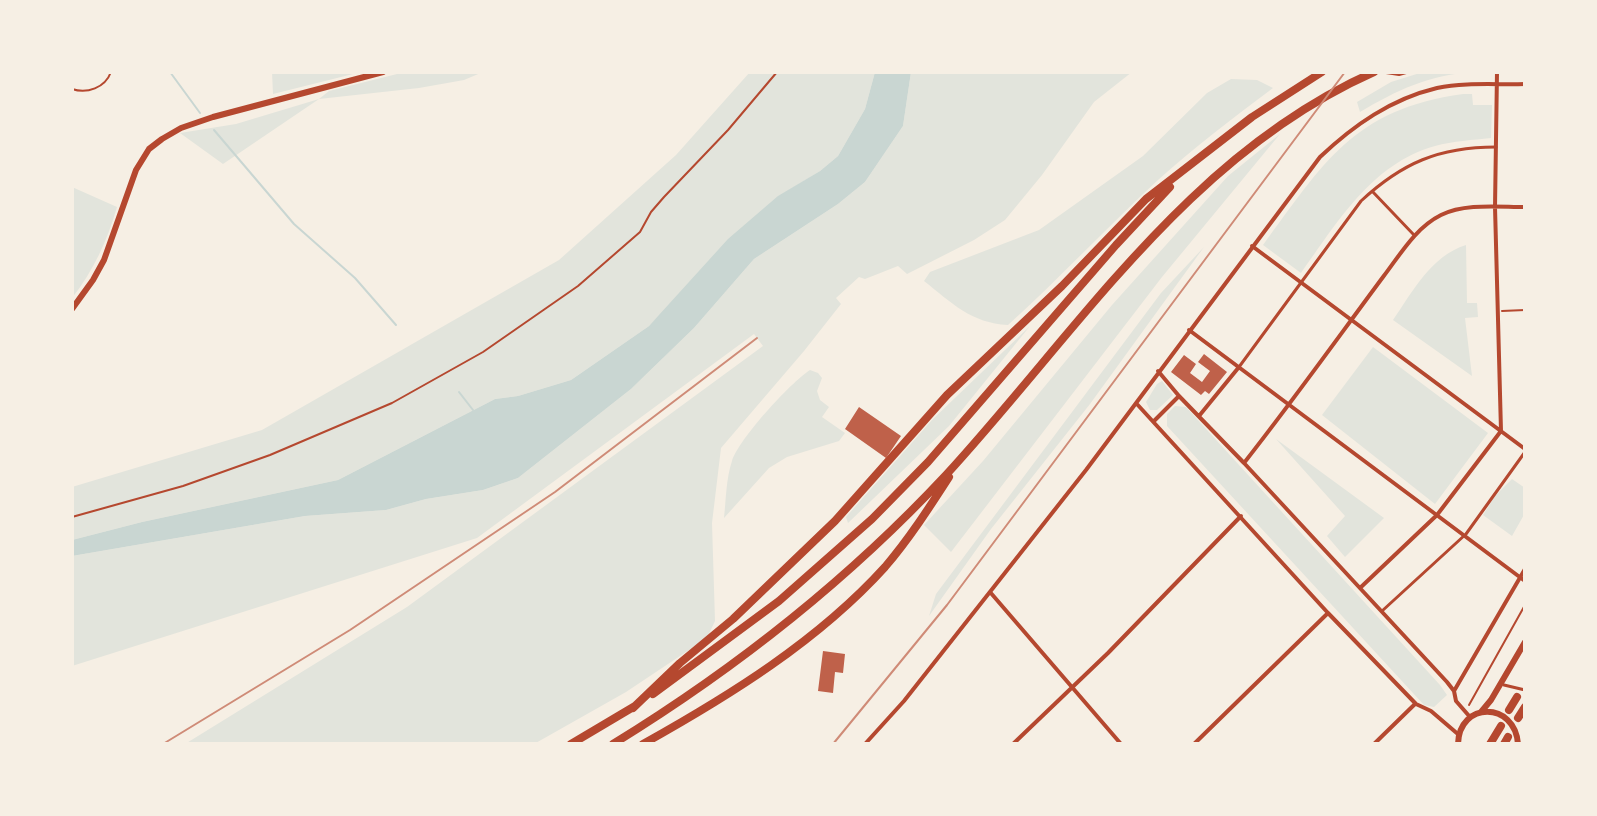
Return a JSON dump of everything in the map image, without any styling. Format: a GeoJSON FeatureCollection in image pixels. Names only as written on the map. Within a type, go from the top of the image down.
{"type":"FeatureCollection","features":[{"type":"Feature","properties":{"kind":"highway"},"geometry":{"type":"LineString","coordinates":[[633,708],[733,619],[835,521],[947,395],[1062,286],[1146,199],[1252,117],[1322,72]]}},
{"type":"Feature","properties":{"kind":"highway"},"geometry":{"type":"LineString","coordinates":[[613,744],[698,689],[798,614],[891,531],[965,453],[1136,255],[1202,187],[1248,148],[1302,110],[1374,72]]}},
{"type":"Feature","properties":{"kind":"highway"},"geometry":{"type":"LineString","coordinates":[[571,744],[633,708],[701,661],[779,601],[872,519],[928,462],[1116,245],[1193,165]]}},
{"type":"Feature","properties":{"kind":"highway"},"geometry":{"type":"LineString","coordinates":[[643,744],[761,672],[819,628],[858,593],[899,549],[965,453]]}},
{"type":"Feature","properties":{"kind":"highway"},"geometry":{"type":"LineString","coordinates":[[1509,710],[1517,697]]}},
{"type":"Feature","properties":{"kind":"highway"},"geometry":{"type":"LineString","coordinates":[[1518,718],[1525,707]]}},
{"type":"Feature","properties":{"kind":"highway"},"geometry":{"type":"LineString","coordinates":[[1490,744],[1501,726]]}},
{"type":"Feature","properties":{"kind":"street"},"geometry":{"type":"LineString","coordinates":[[72,309],[104,260],[140,163],[149,149],[162,139],[181,128],[213,117],[383,72]]}},
{"type":"Feature","properties":{"kind":"street"},"geometry":{"type":"LineString","coordinates":[[1386,72],[1406,72]]}},
{"type":"Feature","properties":{"kind":"street"},"geometry":{"type":"LineString","coordinates":[[1360,588],[1437,515],[1501,431],[1495,207],[1497,72]]}},
{"type":"Feature","properties":{"kind":"street"},"geometry":{"type":"LineString","coordinates":[[865,744],[904,701],[990,592],[1320,157],[1367,118],[1396,103],[1440,88],[1525,84]]}},
{"type":"Feature","properties":{"kind":"street"},"geometry":{"type":"LineString","coordinates":[[1199,416],[1239,367],[1361,201],[1372,191],[1408,164],[1432,155],[1459,149],[1496,147]]}},
{"type":"Feature","properties":{"kind":"street"},"geometry":{"type":"LineString","coordinates":[[1372,191],[1414,235]]}},
{"type":"Feature","properties":{"kind":"street"},"geometry":{"type":"LineString","coordinates":[[1244,463],[1414,235],[1439,215],[1448,212],[1467,208],[1525,207]]}},
{"type":"Feature","properties":{"kind":"street"},"geometry":{"type":"LineString","coordinates":[[1252,246],[1525,450],[1466,534],[1382,611]]}},
{"type":"Feature","properties":{"kind":"street"},"geometry":{"type":"LineString","coordinates":[[1189,330],[1466,534],[1522,579]]}},
{"type":"Feature","properties":{"kind":"street"},"geometry":{"type":"LineString","coordinates":[[1158,371],[1382,611],[1454,691],[1456,701],[1470,717]]}},
{"type":"Feature","properties":{"kind":"street"},"geometry":{"type":"LineString","coordinates":[[1154,421],[1179,396]]}},
{"type":"Feature","properties":{"kind":"street"},"geometry":{"type":"LineString","coordinates":[[1136,403],[1328,613],[1416,704],[1431,711],[1459,735]]}},
{"type":"Feature","properties":{"kind":"street"},"geometry":{"type":"LineString","coordinates":[[1013,744],[1108,653],[1241,516]]}},
{"type":"Feature","properties":{"kind":"street"},"geometry":{"type":"LineString","coordinates":[[1454,691],[1522,579],[1525,569]]}},
{"type":"Feature","properties":{"kind":"street"},"geometry":{"type":"LineString","coordinates":[[990,592],[1121,744]]}},
{"type":"Feature","properties":{"kind":"street"},"geometry":{"type":"LineString","coordinates":[[1194,744],[1328,613]]}},
{"type":"Feature","properties":{"kind":"street"},"geometry":{"type":"LineString","coordinates":[[1481,712],[1525,642]]}},
{"type":"Feature","properties":{"kind":"street"},"geometry":{"type":"LineString","coordinates":[[1504,685],[1525,689]]}},
{"type":"Feature","properties":{"kind":"street"},"geometry":{"type":"LineString","coordinates":[[1374,744],[1416,704]]}},
{"type":"Feature","properties":{"kind":"street"},"geometry":{"type":"LineString","coordinates":[[1458,744],[1459,735],[1470,717],[1481,712],[1495,712],[1509,720],[1517,734],[1518,744]]}},
{"type":"Feature","properties":{"kind":"street"},"geometry":{"type":"LineString","coordinates":[[1518,744],[1525,731]]}},
{"type":"Feature","properties":{"kind":"path"},"geometry":{"type":"LineString","coordinates":[[72,89],[85,92],[99,87],[111,72]]}},
{"type":"Feature","properties":{"kind":"path"},"geometry":{"type":"LineString","coordinates":[[72,517],[223,473],[344,425],[434,381],[511,334],[578,286],[640,232],[651,212],[777,72]]}},
{"type":"Feature","properties":{"kind":"path"},"geometry":{"type":"LineString","coordinates":[[1498,311],[1525,310]]}},
{"type":"Feature","properties":{"kind":"path"},"geometry":{"type":"LineString","coordinates":[[1465,711],[1525,605]]}},
{"type":"Feature","properties":{"kind":"shaded area"},"geometry":{"type":"Polygon","coordinates":[[[272,72],[361,72],[273,94],[272,72]]]}},
{"type":"Feature","properties":{"kind":"shaded area"},"geometry":{"type":"Polygon","coordinates":[[[405,72],[483,72],[464,80],[419,88],[319,99],[329,91],[405,72]]]}},
{"type":"Feature","properties":{"kind":"shaded area"},"geometry":{"type":"Polygon","coordinates":[[[750,72],[875,72],[865,109],[838,156],[778,197],[649,326],[571,380],[518,396],[495,399],[338,480],[72,540],[72,487],[262,430],[559,260],[676,155],[750,72]]]}},
{"type":"Feature","properties":{"kind":"shaded area"},"geometry":{"type":"Polygon","coordinates":[[[875,72],[911,72],[903,126],[865,182],[838,204],[754,259],[694,328],[631,389],[518,478],[483,490],[426,499],[386,510],[305,516],[72,556],[72,540],[338,480],[495,399],[518,396],[571,380],[649,326],[728,239],[778,196],[820,171],[838,156],[865,109],[875,72]]]}},
{"type":"Feature","properties":{"kind":"shaded area"},"geometry":{"type":"Polygon","coordinates":[[[911,72],[1132,72],[1094,102],[1042,175],[1005,220],[974,240],[907,274],[898,266],[865,279],[859,277],[836,298],[841,304],[721,448],[712,523],[715,621],[707,638],[626,692],[534,744],[185,744],[407,607],[763,346],[754,334],[477,538],[72,666],[72,556],[305,516],[386,510],[426,499],[483,490],[518,478],[631,389],[694,328],[754,259],[838,204],[865,182],[903,126],[911,72]]]}},
{"type":"Feature","properties":{"kind":"shaded area"},"geometry":{"type":"Polygon","coordinates":[[[1423,72],[1472,72],[1442,76],[1414,85],[1360,112],[1357,102],[1391,82],[1423,72]]]}},
{"type":"Feature","properties":{"kind":"shaded area"},"geometry":{"type":"Polygon","coordinates":[[[1231,79],[1257,80],[1273,88],[1158,180],[1008,325],[973,316],[924,281],[930,272],[1039,230],[1143,156],[1207,93],[1231,79]]]}},
{"type":"Feature","properties":{"kind":"shaded area"},"geometry":{"type":"Polygon","coordinates":[[[1472,94],[1473,105],[1492,105],[1491,138],[1435,146],[1392,166],[1342,216],[1301,273],[1263,245],[1324,166],[1367,127],[1425,101],[1472,94]]]}},
{"type":"Feature","properties":{"kind":"shaded area"},"geometry":{"type":"Polygon","coordinates":[[[319,99],[223,164],[180,133],[236,124],[319,99]]]}},
{"type":"Feature","properties":{"kind":"shaded area"},"geometry":{"type":"Polygon","coordinates":[[[1280,134],[1162,277],[951,552],[924,525],[983,461],[1112,305],[1228,176],[1280,134]]]}},
{"type":"Feature","properties":{"kind":"shaded area"},"geometry":{"type":"Polygon","coordinates":[[[72,187],[117,207],[99,255],[72,298],[72,187]]]}},
{"type":"Feature","properties":{"kind":"shaded area"},"geometry":{"type":"Polygon","coordinates":[[[1466,245],[1467,303],[1477,303],[1478,317],[1465,318],[1472,376],[1393,320],[1433,266],[1466,245]]]}},
{"type":"Feature","properties":{"kind":"shaded area"},"geometry":{"type":"Polygon","coordinates":[[[1204,247],[1090,404],[991,529],[929,616],[936,594],[1161,293],[1204,247]]]}},
{"type":"Feature","properties":{"kind":"shaded area"},"geometry":{"type":"Polygon","coordinates":[[[1030,326],[949,426],[848,523],[846,517],[932,420],[1030,326]]]}},
{"type":"Feature","properties":{"kind":"shaded area"},"geometry":{"type":"Polygon","coordinates":[[[1373,347],[1488,433],[1435,504],[1322,415],[1373,347]]]}},
{"type":"Feature","properties":{"kind":"shaded area"},"geometry":{"type":"Polygon","coordinates":[[[810,370],[822,378],[817,391],[820,400],[829,407],[822,417],[845,433],[839,441],[787,457],[769,468],[724,518],[728,475],[737,451],[766,412],[810,370]]]}},
{"type":"Feature","properties":{"kind":"shaded area"},"geometry":{"type":"Polygon","coordinates":[[[1162,381],[1173,395],[1157,410],[1150,410],[1146,402],[1162,381]]]}},
{"type":"Feature","properties":{"kind":"shaded area"},"geometry":{"type":"Polygon","coordinates":[[[1175,406],[1186,407],[1440,685],[1447,695],[1434,707],[1424,705],[1167,426],[1167,414],[1175,406]]]}},
{"type":"Feature","properties":{"kind":"shaded area"},"geometry":{"type":"Polygon","coordinates":[[[1276,439],[1384,518],[1345,557],[1327,536],[1345,516],[1276,439]]]}},
{"type":"Feature","properties":{"kind":"shaded area"},"geometry":{"type":"Polygon","coordinates":[[[1512,479],[1525,488],[1525,513],[1512,536],[1483,515],[1495,496],[1512,479]]]}},
{"type":"Feature","properties":{"kind":"building"},"geometry":{"type":"Polygon","coordinates":[[[1204,354],[1227,372],[1209,394],[1205,391],[1201,395],[1171,372],[1184,355],[1196,364],[1190,373],[1202,382],[1210,371],[1198,362],[1204,354]]]}},
{"type":"Feature","properties":{"kind":"building"},"geometry":{"type":"Polygon","coordinates":[[[859,407],[901,436],[886,458],[845,429],[859,407]]]}},
{"type":"Feature","properties":{"kind":"building"},"geometry":{"type":"Polygon","coordinates":[[[823,651],[845,654],[843,673],[835,672],[833,693],[818,691],[823,651]]]}},
{"type":"Feature","properties":{"kind":"waterway"},"geometry":{"type":"LineString","coordinates":[[170,72],[200,113]]}},
{"type":"Feature","properties":{"kind":"waterway"},"geometry":{"type":"LineString","coordinates":[[214,130],[294,224],[355,278],[396,325]]}},
{"type":"Feature","properties":{"kind":"waterway"},"geometry":{"type":"LineString","coordinates":[[459,392],[473,410]]}},
{"type":"Feature","properties":{"kind":"railway"},"geometry":{"type":"LineString","coordinates":[[833,744],[947,605],[1345,72]]}},
{"type":"Feature","properties":{"kind":"railway"},"geometry":{"type":"LineString","coordinates":[[163,744],[350,630],[555,492],[757,338]]}}]}
